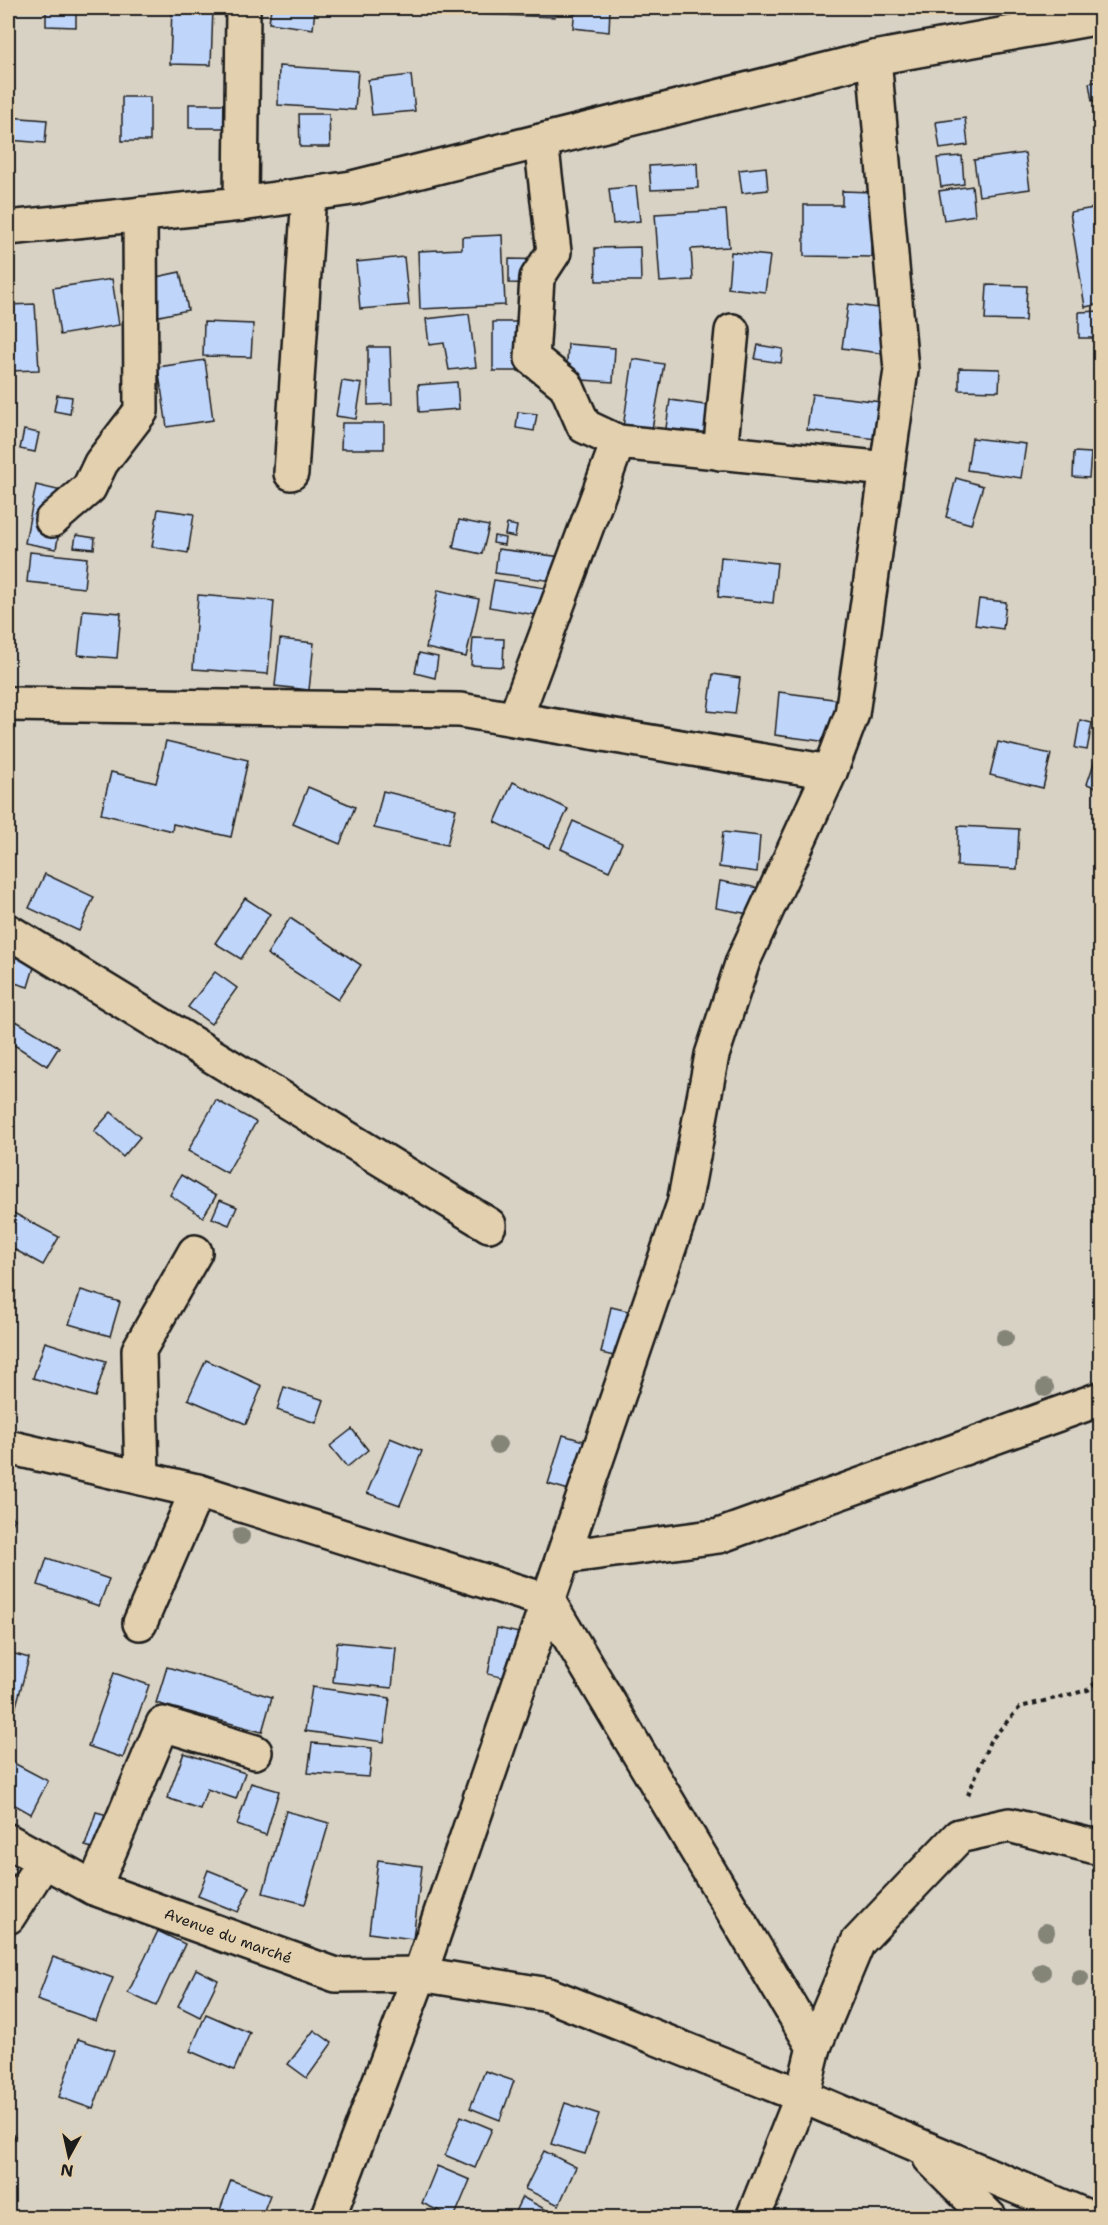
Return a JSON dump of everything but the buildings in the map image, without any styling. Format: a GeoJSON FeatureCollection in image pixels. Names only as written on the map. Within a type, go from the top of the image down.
{"type":"FeatureCollection","features":[{"type":"Feature","properties":{"kind":"street"},"geometry":{"type":"LineString","coordinates":[[241,204],[243,8]]}},
{"type":"Feature","properties":{"kind":"street"},"geometry":{"type":"LineString","coordinates":[[8,228],[241,204],[352,188],[874,58],[1101,17]]}},
{"type":"Feature","properties":{"kind":"street"},"geometry":{"type":"LineString","coordinates":[[328,2217],[420,1974],[684,1204],[712,1055],[743,962],[830,772],[852,714],[901,370],[874,58]]}},
{"type":"Feature","properties":{"kind":"street"},"geometry":{"type":"LineString","coordinates":[[541,141],[554,252],[537,278],[532,358],[566,385],[585,426],[618,442],[887,469]]}},
{"type":"Feature","properties":{"kind":"street"},"geometry":{"type":"LineString","coordinates":[[291,473],[309,194]]}},
{"type":"Feature","properties":{"kind":"street"},"geometry":{"type":"LineString","coordinates":[[52,520],[89,488],[101,463],[141,411],[140,214]]}},
{"type":"Feature","properties":{"kind":"street"},"geometry":{"type":"LineString","coordinates":[[720,453],[732,331]]}},
{"type":"Feature","properties":{"kind":"street"},"geometry":{"type":"LineString","coordinates":[[515,719],[618,442]]}},
{"type":"Feature","properties":{"kind":"street"},"geometry":{"type":"LineString","coordinates":[[8,704],[460,710],[830,772]]}},
{"type":"Feature","properties":{"kind":"street"},"geometry":{"type":"LineString","coordinates":[[8,931],[489,1225]]}},
{"type":"Feature","properties":{"kind":"street"},"geometry":{"type":"LineString","coordinates":[[142,1478],[139,1350],[195,1252]]}},
{"type":"Feature","properties":{"kind":"street"},"geometry":{"type":"LineString","coordinates":[[563,1557],[719,1536],[1101,1399]]}},
{"type":"Feature","properties":{"kind":"street"},"geometry":{"type":"LineString","coordinates":[[8,1447],[197,1491],[548,1601],[814,2047]]}},
{"type":"Feature","properties":{"kind":"street"},"geometry":{"type":"LineString","coordinates":[[140,1623],[197,1491]]}},
{"type":"Feature","properties":{"kind":"street"},"geometry":{"type":"LineString","coordinates":[[94,1888],[163,1725],[255,1752]]}},
{"type":"Feature","properties":{"kind":"street"},"geometry":{"type":"LineString","coordinates":[[753,2217],[802,2096],[814,2047],[858,1942],[959,1836],[1009,1825],[1101,1848]]}},
{"type":"Feature","properties":{"kind":"street","name":"Avenue du marché"},"geometry":{"type":"LineString","coordinates":[[8,1841],[94,1888],[336,1975],[420,1974],[549,1995],[802,2096],[1090,2217]]}},
{"type":"Feature","properties":{"kind":"street"},"geometry":{"type":"LineString","coordinates":[[8,1917],[44,1860]]}},
{"type":"Feature","properties":{"kind":"street"},"geometry":{"type":"LineString","coordinates":[[918,2146],[990,2217]]}},
{"type":"Feature","properties":{"kind":"path"},"geometry":{"type":"LineString","coordinates":[[959,1836],[958,1818],[990,1741],[1020,1707],[1088,1690],[1101,1678]]}}]}
